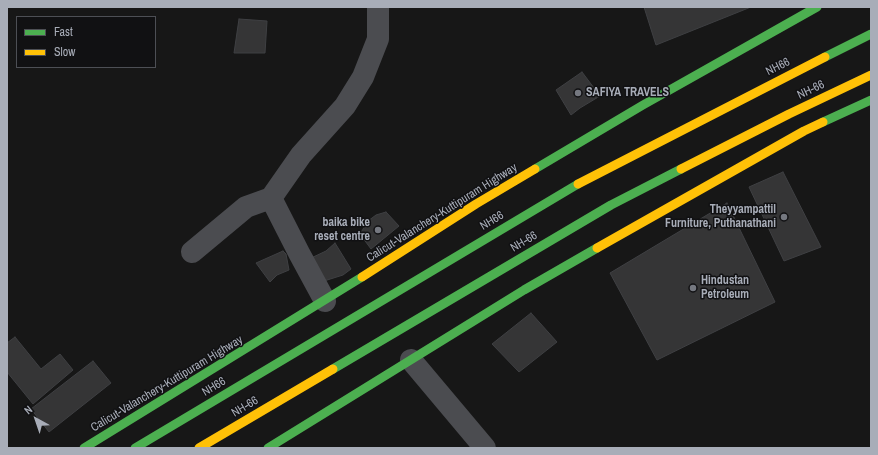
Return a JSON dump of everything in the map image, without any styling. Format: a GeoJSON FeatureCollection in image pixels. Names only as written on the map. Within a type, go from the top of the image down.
{"type":"FeatureCollection","features":[{"type":"Feature","properties":{"kind":"main road","name":"Calicut-Valanchery-Kuttipuram Highway"},"geometry":{"type":"LineString","coordinates":[[84,448],[325,301],[489,196],[643,105],[817,7]]}},
{"type":"Feature","properties":{"kind":"main road","name":"NH66"},"geometry":{"type":"LineString","coordinates":[[135,448],[591,176],[871,34]]}},
{"type":"Feature","properties":{"kind":"main road","name":"NH-66"},"geometry":{"type":"LineString","coordinates":[[199,448],[611,204],[789,114],[871,75]]}},
{"type":"Feature","properties":{"kind":"main road"},"geometry":{"type":"LineString","coordinates":[[268,448],[524,290],[804,131],[871,100]]}},
{"type":"Feature","properties":{"kind":"street"},"geometry":{"type":"LineString","coordinates":[[192,252],[246,208],[271,198],[301,155],[345,106],[363,77],[378,39],[378,7]]}},
{"type":"Feature","properties":{"kind":"street"},"geometry":{"type":"LineString","coordinates":[[271,198],[325,301]]}},
{"type":"Feature","properties":{"kind":"street"},"geometry":{"type":"LineString","coordinates":[[411,360],[485,448]]}},
{"type":"Feature","properties":{"kind":"building"},"geometry":{"type":"Polygon","coordinates":[[[644,7],[751,7],[656,45],[644,7]]]}},
{"type":"Feature","properties":{"kind":"building"},"geometry":{"type":"Polygon","coordinates":[[[239,19],[267,21],[265,53],[234,53],[239,19]]]}},
{"type":"Feature","properties":{"kind":"building","name":"SAFIYA TRAVELS"},"geometry":{"type":"Polygon","coordinates":[[[582,72],[600,96],[571,115],[556,90],[582,72]]]}},
{"type":"Feature","properties":{"kind":"building","name":"Theyyampattil Furniture, Puthanathani"},"geometry":{"type":"Polygon","coordinates":[[[783,172],[821,247],[784,261],[749,187],[783,172]]]}},
{"type":"Feature","properties":{"kind":"building","name":"Hindustan Petroleum"},"geometry":{"type":"Polygon","coordinates":[[[727,203],[775,302],[657,360],[610,273],[727,203]]]}},
{"type":"Feature","properties":{"kind":"building","name":"baika bike reset centre"},"geometry":{"type":"Polygon","coordinates":[[[386,212],[399,226],[371,249],[360,234],[368,221],[376,215],[386,212]]]}},
{"type":"Feature","properties":{"kind":"building"},"geometry":{"type":"Polygon","coordinates":[[[335,243],[351,269],[343,275],[324,281],[309,259],[326,251],[335,243]]]}},
{"type":"Feature","properties":{"kind":"building"},"geometry":{"type":"Polygon","coordinates":[[[283,251],[286,254],[289,270],[277,275],[270,282],[256,263],[283,251]]]}},
{"type":"Feature","properties":{"kind":"building"},"geometry":{"type":"Polygon","coordinates":[[[531,313],[557,342],[519,372],[492,344],[531,313]]]}},
{"type":"Feature","properties":{"kind":"building"},"geometry":{"type":"Polygon","coordinates":[[[15,337],[41,369],[60,354],[73,370],[33,404],[7,372],[7,343],[15,337]]]}},
{"type":"Feature","properties":{"kind":"building"},"geometry":{"type":"Polygon","coordinates":[[[93,361],[111,383],[49,432],[31,409],[93,361]]]}},
{"type":"Feature","properties":{"kind":"traffic: fast"},"geometry":{"type":"LineString","coordinates":[[535,169],[643,105],[817,7]]}},
{"type":"Feature","properties":{"kind":"traffic: fast"},"geometry":{"type":"LineString","coordinates":[[825,57],[871,34]]}},
{"type":"Feature","properties":{"kind":"traffic: fast"},"geometry":{"type":"LineString","coordinates":[[823,122],[871,100]]}},
{"type":"Feature","properties":{"kind":"traffic: fast"},"geometry":{"type":"LineString","coordinates":[[333,369],[611,205],[681,169]]}},
{"type":"Feature","properties":{"kind":"traffic: fast"},"geometry":{"type":"LineString","coordinates":[[135,448],[578,184]]}},
{"type":"Feature","properties":{"kind":"traffic: fast"},"geometry":{"type":"LineString","coordinates":[[268,448],[524,290],[597,248]]}},
{"type":"Feature","properties":{"kind":"traffic: fast"},"geometry":{"type":"LineString","coordinates":[[84,448],[362,277]]}},
{"type":"Feature","properties":{"kind":"traffic: slow"},"geometry":{"type":"LineString","coordinates":[[578,184],[825,57]]}},
{"type":"Feature","properties":{"kind":"traffic: slow"},"geometry":{"type":"LineString","coordinates":[[681,169],[789,114],[871,75]]}},
{"type":"Feature","properties":{"kind":"traffic: slow"},"geometry":{"type":"LineString","coordinates":[[597,248],[804,131],[823,122]]}},
{"type":"Feature","properties":{"kind":"traffic: slow"},"geometry":{"type":"LineString","coordinates":[[362,277],[476,204],[535,169]]}},
{"type":"Feature","properties":{"kind":"traffic: slow"},"geometry":{"type":"LineString","coordinates":[[199,448],[333,369]]}},
{"type":"Feature","properties":{"kind":"place","name":"SAFIYA TRAVELS"},"geometry":{"type":"Point","coordinates":[578,93]}},
{"type":"Feature","properties":{"kind":"place","name":"Theyyampattil Furniture, Puthanathani"},"geometry":{"type":"Point","coordinates":[784,217]}},
{"type":"Feature","properties":{"kind":"place","name":"baika bike reset centre"},"geometry":{"type":"Point","coordinates":[378,230]}},
{"type":"Feature","properties":{"kind":"place","name":"Hindustan Petroleum"},"geometry":{"type":"Point","coordinates":[693,288]}}]}
